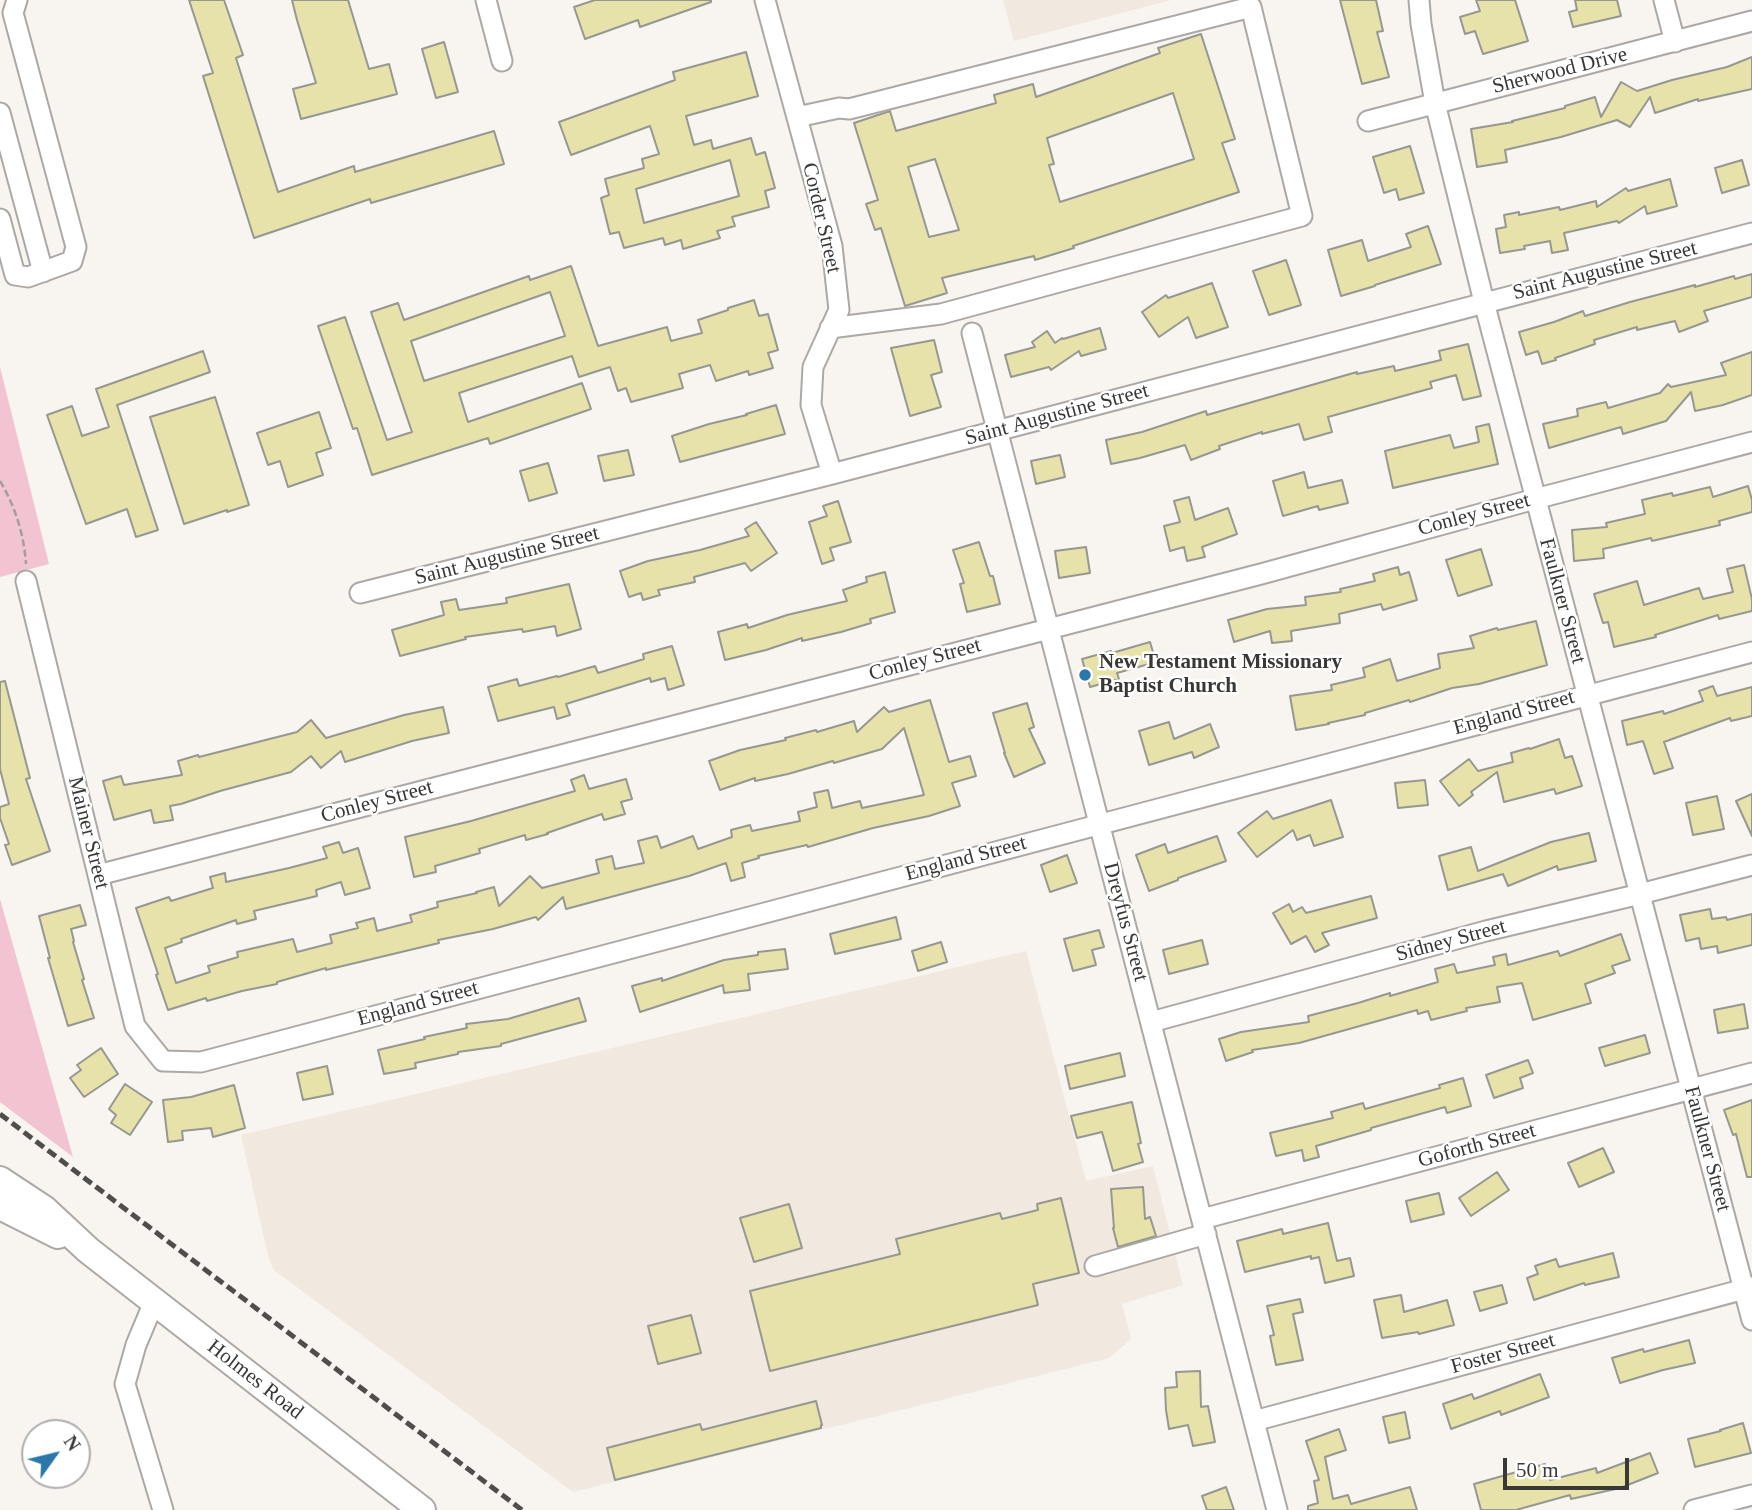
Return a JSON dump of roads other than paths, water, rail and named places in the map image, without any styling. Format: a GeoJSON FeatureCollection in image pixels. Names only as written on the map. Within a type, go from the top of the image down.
{"type":"FeatureCollection","features":[{"type":"Feature","properties":{"kind":"main road","name":"Holmes Road"},"geometry":{"type":"LineString","coordinates":[[0,1180],[44,1209],[88,1250],[422,1510]]}},
{"type":"Feature","properties":{"kind":"main road","name":"Holmes Road"},"geometry":{"type":"LineString","coordinates":[[0,1206],[88,1250]]}},
{"type":"Feature","properties":{"kind":"street"},"geometry":{"type":"LineString","coordinates":[[486,0],[502,61]]}},
{"type":"Feature","properties":{"kind":"street","name":"Corder Street"},"geometry":{"type":"LineString","coordinates":[[765,0],[832,246],[839,310],[813,367],[811,405],[832,474]]}},
{"type":"Feature","properties":{"kind":"street","name":"Faulkner Street"},"geometry":{"type":"LineString","coordinates":[[1419,0],[1435,103],[1484,302],[1640,894],[1748,1288],[1752,1320]]}},
{"type":"Feature","properties":{"kind":"street"},"geometry":{"type":"LineString","coordinates":[[1664,0],[1675,42]]}},
{"type":"Feature","properties":{"kind":"street"},"geometry":{"type":"LineString","coordinates":[[798,123],[839,108],[849,110],[1251,7],[1302,216],[941,314],[830,328]]}},
{"type":"Feature","properties":{"kind":"street"},"geometry":{"type":"LineString","coordinates":[[0,219],[15,275],[28,277],[72,261],[76,247],[10,10]]}},
{"type":"Feature","properties":{"kind":"street","name":"Sherwood Drive"},"geometry":{"type":"LineString","coordinates":[[1368,121],[1752,21]]}},
{"type":"Feature","properties":{"kind":"street"},"geometry":{"type":"LineString","coordinates":[[0,113],[43,272]]}},
{"type":"Feature","properties":{"kind":"street","name":"Saint Augustine Street"},"geometry":{"type":"LineString","coordinates":[[360,593],[832,474],[1752,233]]}},
{"type":"Feature","properties":{"kind":"street","name":"Dreyfus Street"},"geometry":{"type":"LineString","coordinates":[[972,333],[1278,1510]]}},
{"type":"Feature","properties":{"kind":"street","name":"Conley Street"},"geometry":{"type":"LineString","coordinates":[[98,875],[1261,574],[1752,442]]}},
{"type":"Feature","properties":{"kind":"street","name":"Mainer Street"},"geometry":{"type":"LineString","coordinates":[[26,581],[135,1026],[163,1061],[179,1061]]}},
{"type":"Feature","properties":{"kind":"street","name":"England Street"},"geometry":{"type":"LineString","coordinates":[[179,1061],[201,1062],[1752,652]]}},
{"type":"Feature","properties":{"kind":"street","name":"Sidney Street"},"geometry":{"type":"LineString","coordinates":[[1150,1021],[1486,931],[1752,865]]}},
{"type":"Feature","properties":{"kind":"street","name":"Goforth Street"},"geometry":{"type":"LineString","coordinates":[[1095,1266],[1204,1227],[1752,1073]]}},
{"type":"Feature","properties":{"kind":"street","name":"Foster Street"},"geometry":{"type":"LineString","coordinates":[[1254,1421],[1748,1288]]}},
{"type":"Feature","properties":{"kind":"street"},"geometry":{"type":"LineString","coordinates":[[154,1302],[136,1345],[125,1384],[163,1510]]}},
{"type":"Feature","properties":{"kind":"street"},"geometry":{"type":"LineString","coordinates":[[1694,1510],[1752,1494]]}},
{"type":"Feature","properties":{"kind":"railway"},"geometry":{"type":"LineString","coordinates":[[0,1114],[522,1510]]}},
{"type":"Feature","properties":{"kind":"place","name":"New Testament Missionary Baptist Church"},"geometry":{"type":"Point","coordinates":[1085,675]}}]}
